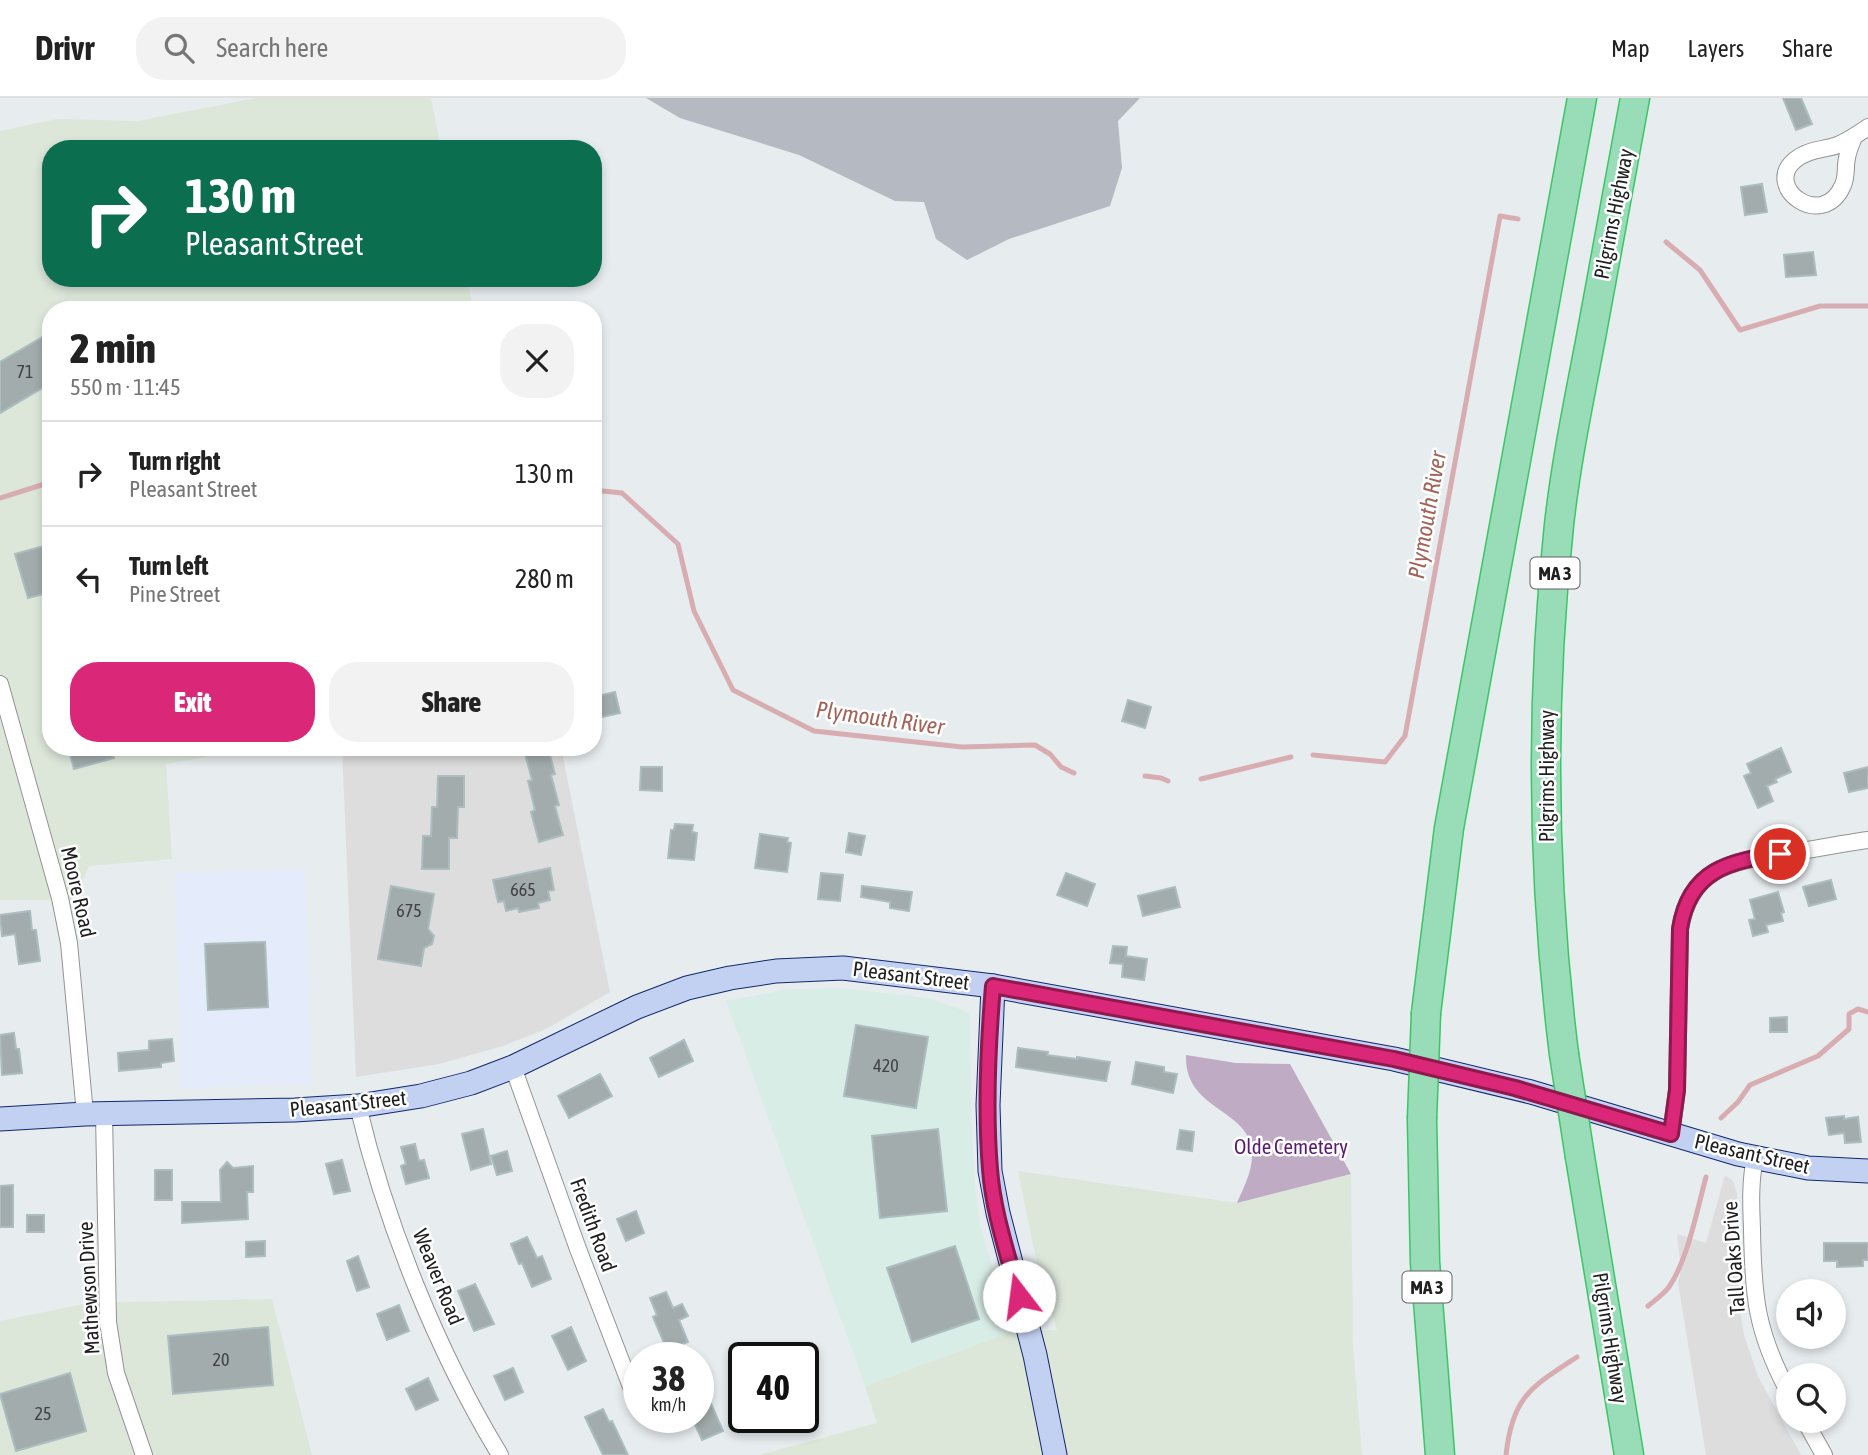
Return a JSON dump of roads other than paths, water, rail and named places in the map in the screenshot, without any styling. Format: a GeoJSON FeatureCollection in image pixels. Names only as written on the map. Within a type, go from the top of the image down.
{"type":"FeatureCollection","features":[{"type":"Feature","properties":{"kind":"highway","name":"MA 3"},"geometry":{"type":"LineString","coordinates":[[1440,1455],[1426,1272],[1422,1119],[1426,1013],[1443,869],[1462,750],[1582,98]]}},
{"type":"Feature","properties":{"kind":"highway","name":"Pilgrims Highway"},"geometry":{"type":"LineString","coordinates":[[1629,1455],[1564,1054],[1547,853],[1546,733],[1553,584],[1573,435],[1635,98]]}},
{"type":"Feature","properties":{"kind":"main road","name":"Pleasant Street"},"geometry":{"type":"LineString","coordinates":[[0,1119],[95,1114],[205,1114],[358,1106],[433,1093],[513,1067],[637,1007],[687,988],[776,971],[842,968],[993,986],[1394,1059],[1510,1087],[1755,1158],[1808,1168],[1868,1171]]}},
{"type":"Feature","properties":{"kind":"main road"},"geometry":{"type":"LineString","coordinates":[[993,986],[988,1105],[990,1171],[998,1213],[1035,1356],[1055,1455]]}},
{"type":"Feature","properties":{"kind":"street"},"geometry":{"type":"LineString","coordinates":[[1854,137],[1847,158],[1847,173],[1843,186],[1835,198],[1820,206],[1805,205],[1794,197],[1786,186],[1786,173],[1793,161],[1817,149],[1834,146],[1854,137],[1868,127]]}},
{"type":"Feature","properties":{"kind":"street","name":"Moore Road"},"geometry":{"type":"LineString","coordinates":[[0,684],[60,898],[95,1114]]}},
{"type":"Feature","properties":{"kind":"street"},"geometry":{"type":"LineString","coordinates":[[1671,1134],[1677,1090],[1680,929],[1682,915],[1693,891],[1711,873],[1735,862],[1868,840]]}},
{"type":"Feature","properties":{"kind":"street","name":"Fredith Road"},"geometry":{"type":"LineString","coordinates":[[513,1067],[623,1366]]}},
{"type":"Feature","properties":{"kind":"street","name":"Weaver Road"},"geometry":{"type":"LineString","coordinates":[[358,1106],[384,1198],[412,1273],[447,1357],[499,1455]]}},
{"type":"Feature","properties":{"kind":"street","name":"Mathewson Drive"},"geometry":{"type":"LineString","coordinates":[[95,1114],[110,1349],[144,1455]]}},
{"type":"Feature","properties":{"kind":"street","name":"Tall Oaks Drive"},"geometry":{"type":"LineString","coordinates":[[1755,1158],[1751,1191],[1752,1271],[1757,1312],[1776,1366]]}},
{"type":"Feature","properties":{"kind":"street"},"geometry":{"type":"LineString","coordinates":[[1812,1433],[1824,1455]]}},
{"type":"Feature","properties":{"kind":"waterway","name":"Plymouth River"},"geometry":{"type":"LineString","coordinates":[[1313,755],[1385,762],[1405,736],[1500,216],[1518,219]]}},
{"type":"Feature","properties":{"kind":"waterway","name":"Plymouth River"},"geometry":{"type":"LineString","coordinates":[[1666,242],[1700,270],[1740,330],[1820,306],[1868,306]]}},
{"type":"Feature","properties":{"kind":"waterway","name":"Plymouth River"},"geometry":{"type":"LineString","coordinates":[[0,498],[42,485]]}},
{"type":"Feature","properties":{"kind":"waterway","name":"Plymouth River"},"geometry":{"type":"LineString","coordinates":[[602,491],[622,493],[678,544],[694,611],[733,690],[814,731],[962,747],[1035,745],[1050,754],[1061,767],[1074,773]]}},
{"type":"Feature","properties":{"kind":"waterway","name":"Plymouth River"},"geometry":{"type":"LineString","coordinates":[[1201,779],[1291,757]]}},
{"type":"Feature","properties":{"kind":"waterway","name":"Plymouth River"},"geometry":{"type":"LineString","coordinates":[[1145,776],[1168,781]]}},
{"type":"Feature","properties":{"kind":"waterway"},"geometry":{"type":"LineString","coordinates":[[1721,1118],[1738,1102],[1750,1085],[1818,1056],[1849,1029],[1849,1014],[1858,1009],[1868,1012]]}},
{"type":"Feature","properties":{"kind":"waterway"},"geometry":{"type":"LineString","coordinates":[[1648,1306],[1669,1287],[1682,1263],[1706,1177]]}},
{"type":"Feature","properties":{"kind":"waterway"},"geometry":{"type":"LineString","coordinates":[[1506,1455],[1513,1419],[1526,1396],[1547,1377],[1577,1357]]}},
{"type":"Feature","properties":{"kind":"park label","name":"Olde Cemetery"},"geometry":{"type":"Point","coordinates":[1291,1147]}}]}
